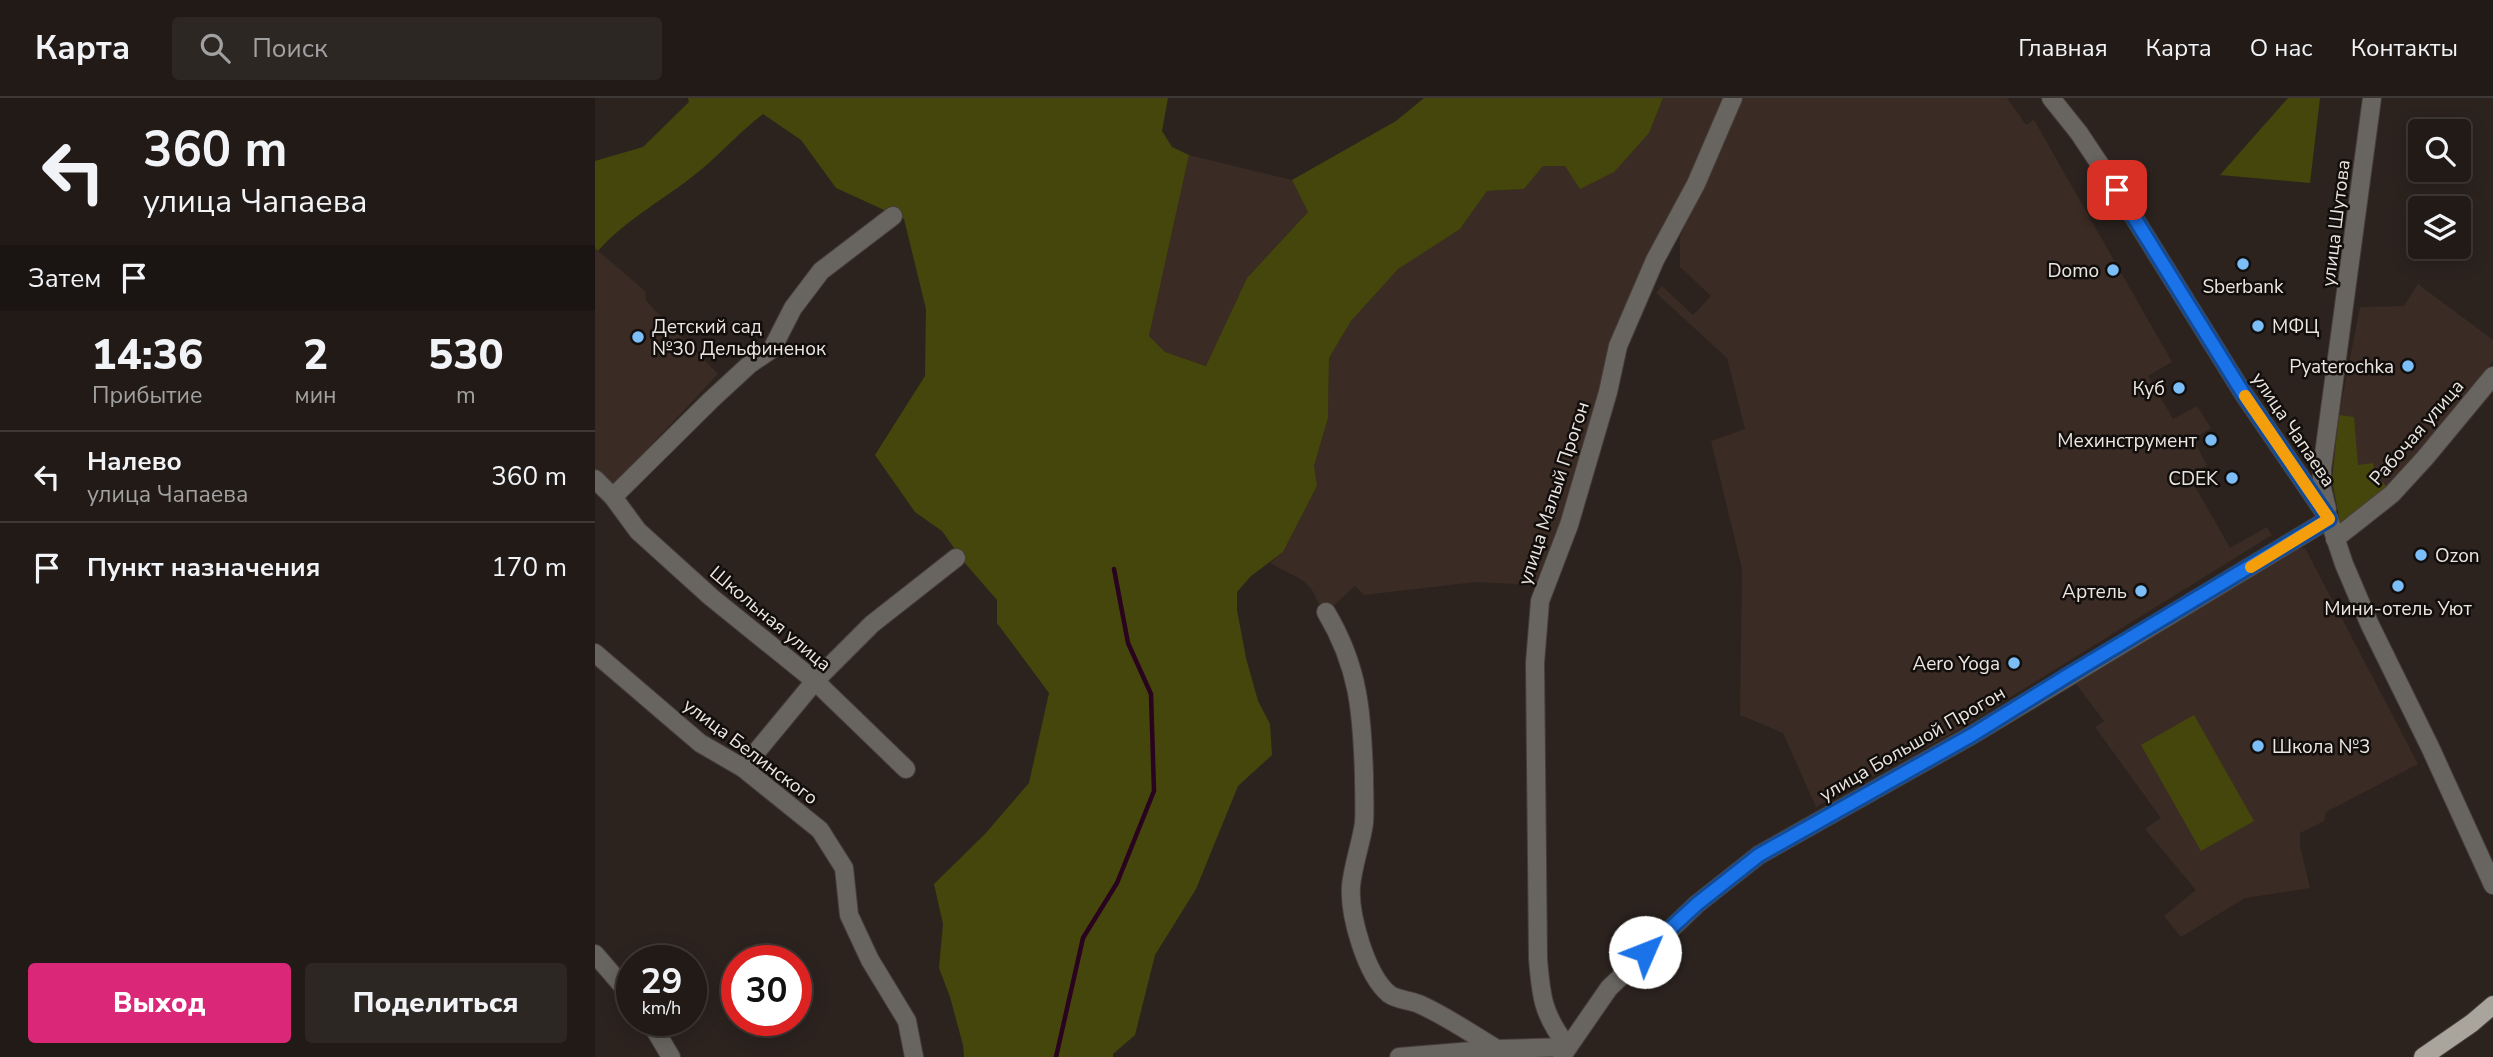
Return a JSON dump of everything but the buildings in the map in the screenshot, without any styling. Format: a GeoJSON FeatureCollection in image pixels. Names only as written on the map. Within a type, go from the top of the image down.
{"type":"FeatureCollection","features":[{"type":"Feature","properties":{"kind":"main road"},"geometry":{"type":"LineString","coordinates":[[2423,1057],[2472,1023],[2493,1004]]}},
{"type":"Feature","properties":{"kind":"street","name":"улица Малый Прогон"},"geometry":{"type":"LineString","coordinates":[[1564,1052],[1541,998],[1538,958],[1535,663],[1540,601],[1569,525],[1608,392],[1618,346],[1655,260],[1696,184],[1733,98]]}},
{"type":"Feature","properties":{"kind":"street","name":"улица Чапаева"},"geometry":{"type":"LineString","coordinates":[[2051,98],[2117,190],[2243,393],[2329,519],[2370,625],[2492,879]]}},
{"type":"Feature","properties":{"kind":"street","name":"улица Шутова"},"geometry":{"type":"LineString","coordinates":[[2329,519],[2322,488],[2322,469],[2372,98]]}},
{"type":"Feature","properties":{"kind":"street"},"geometry":{"type":"LineString","coordinates":[[613,497],[711,400],[750,364],[772,349],[793,308],[821,271],[893,216]]}},
{"type":"Feature","properties":{"kind":"street","name":"Рабочая улица"},"geometry":{"type":"LineString","coordinates":[[2335,539],[2392,494],[2493,376]]}},
{"type":"Feature","properties":{"kind":"street","name":"Школьная улица"},"geometry":{"type":"LineString","coordinates":[[596,483],[613,497],[638,531],[711,597],[815,681],[906,769]]}},
{"type":"Feature","properties":{"kind":"street","name":"улица Большой Прогон"},"geometry":{"type":"LineString","coordinates":[[1564,1052],[1609,988],[1697,904],[1759,855],[1972,735],[2329,519]]}},
{"type":"Feature","properties":{"kind":"street"},"geometry":{"type":"LineString","coordinates":[[743,768],[815,681],[872,624],[955,558]]}},
{"type":"Feature","properties":{"kind":"street"},"geometry":{"type":"LineString","coordinates":[[1327,612],[1355,674],[1364,775],[1364,824],[1352,886],[1352,903],[1359,934],[1375,978],[1391,995],[1419,1004],[1497,1049]]}},
{"type":"Feature","properties":{"kind":"street","name":"улица Белинского"},"geometry":{"type":"LineString","coordinates":[[595,653],[700,743],[743,768],[820,830],[844,868],[849,915],[870,960],[907,1021],[914,1057]]}},
{"type":"Feature","properties":{"kind":"street"},"geometry":{"type":"LineString","coordinates":[[595,954],[616,978]]}},
{"type":"Feature","properties":{"kind":"street"},"geometry":{"type":"LineString","coordinates":[[659,1036],[671,1057]]}},
{"type":"Feature","properties":{"kind":"street"},"geometry":{"type":"LineString","coordinates":[[1399,1057],[1497,1049],[1564,1052]]}},
{"type":"Feature","properties":{"kind":"shaded area"},"geometry":{"type":"Polygon","coordinates":[[[688,98],[1168,98],[1162,131],[1172,147],[1189,155],[1149,336],[1165,352],[1206,366],[1247,278],[1308,212],[1292,180],[1396,121],[1424,98],[1663,98],[1649,133],[1614,172],[1580,189],[1565,166],[1543,166],[1524,189],[1487,191],[1460,229],[1398,269],[1351,321],[1329,358],[1328,418],[1314,466],[1317,486],[1283,552],[1251,576],[1237,592],[1237,610],[1246,658],[1258,701],[1270,724],[1272,755],[1238,786],[1196,889],[1155,955],[1135,1035],[1113,1054],[1113,1057],[964,1057],[950,997],[939,968],[943,924],[934,884],[985,834],[1029,783],[1049,693],[997,623],[997,600],[964,562],[942,531],[915,512],[875,455],[925,376],[926,309],[904,219],[836,188],[801,140],[763,114],[703,168],[635,217],[598,251],[595,248],[595,161],[643,147],[689,102],[688,98]]]}},
{"type":"Feature","properties":{"kind":"shaded area"},"geometry":{"type":"Polygon","coordinates":[[[1663,98],[1729,98],[1667,231],[1552,553],[1536,585],[1476,582],[1364,595],[1355,586],[1323,613],[1312,590],[1304,581],[1270,563],[1283,552],[1317,486],[1314,466],[1328,418],[1329,358],[1351,321],[1398,268],[1460,229],[1487,191],[1524,189],[1542,166],[1565,166],[1649,133],[1663,98]]]}},
{"type":"Feature","properties":{"kind":"shaded area"},"geometry":{"type":"Polygon","coordinates":[[[1743,98],[2007,98],[2026,125],[2034,120],[2172,362],[2148,376],[2173,419],[2197,406],[2211,428],[2193,439],[2207,465],[2189,476],[2230,548],[2267,527],[2272,535],[1951,734],[1816,807],[1783,733],[1740,715],[1742,569],[1711,441],[1745,429],[1727,358],[1656,293],[1662,286],[1693,315],[1711,296],[1680,267],[1680,237],[1743,98]]]}},
{"type":"Feature","properties":{"kind":"shaded area"},"geometry":{"type":"Polygon","coordinates":[[[2288,98],[2320,98],[2310,183],[2220,175],[2288,98]]]}},
{"type":"Feature","properties":{"kind":"shaded area"},"geometry":{"type":"Polygon","coordinates":[[[1189,155],[1292,180],[1308,212],[1247,278],[1207,366],[1165,352],[1149,336],[1189,155]]]}},
{"type":"Feature","properties":{"kind":"shaded area","name":"Детский сад №30 Дельфиненок"},"geometry":{"type":"Polygon","coordinates":[[[595,248],[645,291],[646,301],[718,374],[610,489],[595,471],[595,248]]]}},
{"type":"Feature","properties":{"kind":"shaded area"},"geometry":{"type":"Polygon","coordinates":[[[2418,284],[2493,340],[2493,361],[2389,491],[2332,481],[2335,435],[2360,307],[2404,306],[2418,284]]]}},
{"type":"Feature","properties":{"kind":"shaded area"},"geometry":{"type":"Polygon","coordinates":[[[2339,415],[2354,417],[2358,465],[2373,463],[2377,484],[2383,482],[2389,491],[2341,527],[2332,481],[2339,415]]]}},
{"type":"Feature","properties":{"kind":"shaded area","name":"Школа №3"},"geometry":{"type":"Polygon","coordinates":[[[2305,548],[2418,764],[2326,812],[2324,821],[2300,833],[2300,846],[2310,888],[2245,898],[2181,937],[2164,916],[2196,890],[2145,829],[2161,818],[2095,727],[2104,721],[2076,684],[2292,549],[2305,548]]]}},
{"type":"Feature","properties":{"kind":"shaded area"},"geometry":{"type":"Polygon","coordinates":[[[2194,715],[2254,821],[2201,851],[2141,745],[2194,715]]]}},
{"type":"Feature","properties":{"kind":"waterway"},"geometry":{"type":"LineString","coordinates":[[1056,1057],[1083,938],[1117,883],[1154,791],[1151,694],[1128,643],[1114,569]]}},
{"type":"Feature","properties":{"kind":"slow traffic"},"geometry":{"type":"LineString","coordinates":[[2245,396],[2329,519],[2251,567]]}},
{"type":"Feature","properties":{"kind":"place","name":"Sberbank"},"geometry":{"type":"Point","coordinates":[2243,264]}},
{"type":"Feature","properties":{"kind":"place","name":"Domo"},"geometry":{"type":"Point","coordinates":[2113,270]}},
{"type":"Feature","properties":{"kind":"place","name":"МФЦ"},"geometry":{"type":"Point","coordinates":[2258,326]}},
{"type":"Feature","properties":{"kind":"place","name":"Детский сад №30 Дельфиненок"},"geometry":{"type":"Point","coordinates":[638,337]}},
{"type":"Feature","properties":{"kind":"place","name":"Pyaterochka"},"geometry":{"type":"Point","coordinates":[2408,366]}},
{"type":"Feature","properties":{"kind":"place","name":"Куб"},"geometry":{"type":"Point","coordinates":[2179,388]}},
{"type":"Feature","properties":{"kind":"place","name":"Мехинструмент"},"geometry":{"type":"Point","coordinates":[2211,440]}},
{"type":"Feature","properties":{"kind":"place","name":"CDEK"},"geometry":{"type":"Point","coordinates":[2232,478]}},
{"type":"Feature","properties":{"kind":"place","name":"Ozon"},"geometry":{"type":"Point","coordinates":[2421,555]}},
{"type":"Feature","properties":{"kind":"place","name":"Мини-отель Уют"},"geometry":{"type":"Point","coordinates":[2398,586]}},
{"type":"Feature","properties":{"kind":"place","name":"Артель"},"geometry":{"type":"Point","coordinates":[2141,591]}},
{"type":"Feature","properties":{"kind":"place","name":"Aero Yoga"},"geometry":{"type":"Point","coordinates":[2014,663]}},
{"type":"Feature","properties":{"kind":"place","name":"Школа №3"},"geometry":{"type":"Point","coordinates":[2258,746]}},
{"type":"Feature","properties":{"kind":"route"},"geometry":{"type":"LineString","coordinates":[[1645,952],[1697,904],[1759,855],[1972,735],[2329,519],[2243,393],[2117,190]]}}]}
